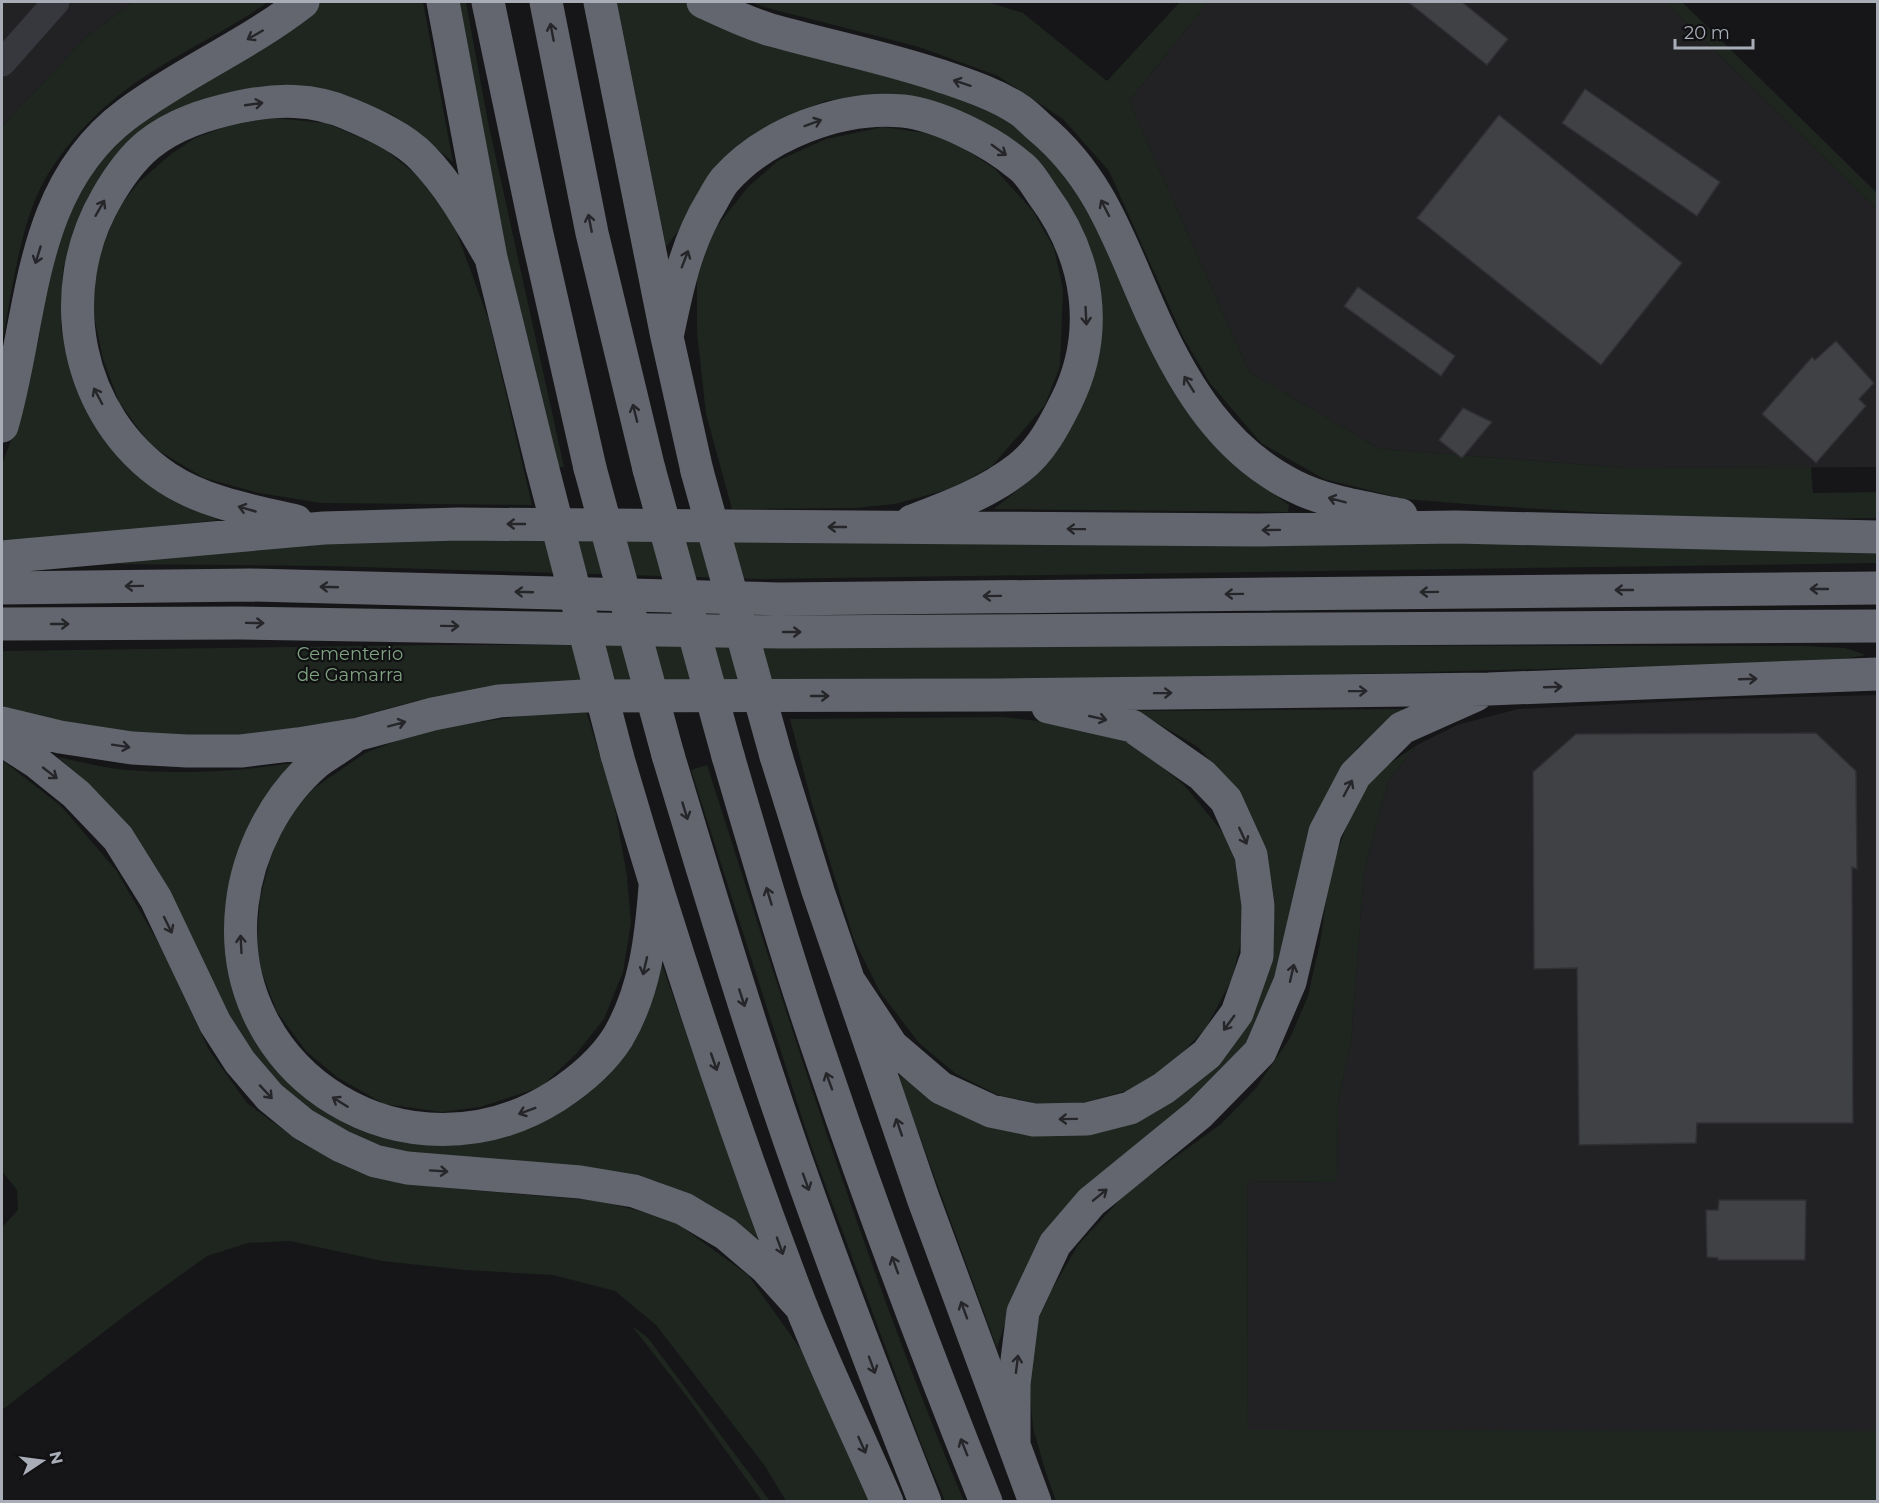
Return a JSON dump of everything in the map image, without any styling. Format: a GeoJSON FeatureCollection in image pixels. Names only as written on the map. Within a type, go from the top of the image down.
{"type":"FeatureCollection","features":[{"type":"Feature","properties":{"kind":"highway"},"geometry":{"type":"LineString","coordinates":[[2,426],[20,351],[34,269],[46,230],[63,191],[88,150],[124,116],[165,87],[277,22],[303,2]]}},
{"type":"Feature","properties":{"kind":"highway"},"geometry":{"type":"LineString","coordinates":[[443,2],[491,258],[617,755],[656,887],[728,1101],[802,1308],[887,1502]]}},
{"type":"Feature","properties":{"kind":"highway"},"geometry":{"type":"LineString","coordinates":[[488,2],[536,230],[590,468],[668,755],[770,1082],[874,1372],[925,1502]]}},
{"type":"Feature","properties":{"kind":"highway"},"geometry":{"type":"LineString","coordinates":[[546,2],[592,233],[649,470],[728,756],[826,1073],[926,1352],[986,1502]]}},
{"type":"Feature","properties":{"kind":"highway"},"geometry":{"type":"LineString","coordinates":[[600,2],[667,337],[697,471],[777,756],[818,891],[923,1198],[1035,1502]]}},
{"type":"Feature","properties":{"kind":"highway"},"geometry":{"type":"LineString","coordinates":[[703,2],[769,30],[908,65],[973,87],[1018,109],[1074,160],[1100,199],[1123,244],[1154,320],[1181,371],[1205,411],[1226,437],[1254,463],[1295,487],[1336,501],[1456,527]]}},
{"type":"Feature","properties":{"kind":"highway"},"geometry":{"type":"LineString","coordinates":[[324,528],[259,513],[201,496],[167,478],[137,453],[111,421],[89,380],[80,346],[77,303],[81,260],[93,220],[119,176],[147,146],[182,124],[217,111],[255,103],[298,100],[334,107],[380,127],[421,155],[458,200],[491,258]]}},
{"type":"Feature","properties":{"kind":"highway"},"geometry":{"type":"LineString","coordinates":[[667,337],[681,270],[699,222],[724,181],[758,152],[793,131],[827,118],[903,111],[943,122],[986,140],[1022,166],[1053,209],[1069,237],[1083,277],[1087,323],[1083,363],[1051,433],[1021,467],[989,488],[946,508],[896,527]]}},
{"type":"Feature","properties":{"kind":"highway"},"geometry":{"type":"LineString","coordinates":[[2,557],[324,528],[458,524],[1259,530],[1456,527],[1878,537]]}},
{"type":"Feature","properties":{"kind":"highway"},"geometry":{"type":"LineString","coordinates":[[2,588],[251,585],[779,599],[1878,588]]}},
{"type":"Feature","properties":{"kind":"highway"},"geometry":{"type":"LineString","coordinates":[[2,624],[240,623],[783,632],[1878,626]]}},
{"type":"Feature","properties":{"kind":"highway"},"geometry":{"type":"LineString","coordinates":[[2,723],[60,737],[132,748],[241,751],[359,734],[433,714],[499,701],[595,696],[1000,695],[1489,689],[1878,674]]}},
{"type":"Feature","properties":{"kind":"highway"},"geometry":{"type":"LineString","coordinates":[[1014,1444],[1014,1384],[1023,1312],[1055,1244],[1091,1203],[1199,1114],[1260,1052],[1290,982],[1325,832],[1355,776],[1402,728],[1489,689]]}},
{"type":"Feature","properties":{"kind":"highway"},"geometry":{"type":"LineString","coordinates":[[849,981],[892,1046],[942,1088],[991,1111],[1034,1120],[1087,1119],[1130,1108],[1164,1088],[1207,1054],[1237,1012],[1257,956],[1258,904],[1251,855],[1226,800],[1202,775],[1132,726],[1000,695]]}},
{"type":"Feature","properties":{"kind":"highway"},"geometry":{"type":"LineString","coordinates":[[359,734],[317,762],[291,790],[269,822],[255,851],[244,887],[240,919],[240,950],[246,985],[275,1044],[294,1067],[343,1105],[372,1119],[404,1127],[437,1131],[477,1127],[505,1120],[539,1107],[570,1087],[591,1070],[617,1038],[633,1005],[651,937],[656,887]]}},
{"type":"Feature","properties":{"kind":"highway"},"geometry":{"type":"LineString","coordinates":[[2,740],[34,761],[76,794],[118,838],[156,899],[215,1023],[240,1062],[270,1096],[303,1124],[349,1150],[375,1161],[407,1168],[580,1182],[634,1191],[684,1209],[726,1234],[766,1268],[802,1308]]}},
{"type":"Feature","properties":{"kind":"lane"},"geometry":{"type":"LineString","coordinates":[[2,63],[56,2]]}},
{"type":"Feature","properties":{"kind":"shaded area"},"geometry":{"type":"Polygon","coordinates":[[[2,2],[133,2],[86,37],[2,126],[2,2]]]}},
{"type":"Feature","properties":{"kind":"shaded area"},"geometry":{"type":"Polygon","coordinates":[[[1208,2],[1665,2],[1877,209],[1877,467],[1627,468],[1380,449],[1249,372],[1129,101],[1208,2]]]}},
{"type":"Feature","properties":{"kind":"shaded area"},"geometry":{"type":"Polygon","coordinates":[[[1877,695],[1877,1431],[1248,1431],[1247,1181],[1337,1182],[1338,1103],[1351,1042],[1364,872],[1388,781],[1417,745],[1457,725],[1518,709],[1723,699],[1877,695]]]}},
{"type":"Feature","properties":{"kind":"green space"},"geometry":{"type":"Polygon","coordinates":[[[133,2],[268,2],[128,88],[83,128],[70,144],[47,176],[31,210],[16,266],[2,343],[2,126],[86,37],[133,2]]]}},
{"type":"Feature","properties":{"kind":"green space"},"geometry":{"type":"Polygon","coordinates":[[[320,2],[423,2],[453,162],[393,115],[345,95],[121,155],[88,198],[63,268],[61,328],[72,377],[94,417],[161,491],[218,520],[2,544],[2,464],[20,418],[39,337],[50,261],[61,214],[118,135],[300,21],[320,2]]]}},
{"type":"Feature","properties":{"kind":"green space"},"geometry":{"type":"Polygon","coordinates":[[[453,2],[466,2],[488,122],[564,467],[554,467],[527,361],[453,2]]]}},
{"type":"Feature","properties":{"kind":"green space"},"geometry":{"type":"Polygon","coordinates":[[[617,2],[686,2],[1001,112],[1073,181],[1098,221],[1172,389],[1206,434],[1248,475],[1289,505],[1288,512],[994,509],[1031,479],[1065,439],[1088,392],[1100,293],[1093,255],[1077,219],[1049,177],[860,96],[825,101],[784,118],[683,225],[666,247],[617,2]]]}},
{"type":"Feature","properties":{"kind":"green space"},"geometry":{"type":"Polygon","coordinates":[[[751,2],[988,2],[1023,13],[1107,81],[1180,2],[1208,2],[1129,101],[1249,372],[1380,449],[1627,468],[1811,467],[1813,493],[1877,492],[1877,518],[1713,520],[1479,505],[1404,499],[1324,479],[1261,443],[1210,383],[1183,337],[1109,171],[1063,119],[998,76],[919,47],[751,2]]]}},
{"type":"Feature","properties":{"kind":"green space"},"geometry":{"type":"Polygon","coordinates":[[[1665,2],[1682,2],[1877,193],[1877,209],[1665,2]]]}},
{"type":"Feature","properties":{"kind":"green space"},"geometry":{"type":"Polygon","coordinates":[[[272,118],[326,123],[382,147],[418,176],[454,225],[489,321],[532,505],[321,503],[259,493],[204,478],[151,446],[119,402],[103,359],[93,311],[97,262],[117,210],[139,182],[171,154],[195,138],[230,125],[272,118]]]}},
{"type":"Feature","properties":{"kind":"green space"},"geometry":{"type":"Polygon","coordinates":[[[883,127],[946,136],[995,169],[1033,211],[1054,248],[1063,289],[1060,366],[1045,405],[992,466],[953,488],[895,504],[855,508],[732,509],[706,414],[697,332],[697,275],[714,230],[748,187],[779,160],[826,139],[883,127]]]}},
{"type":"Feature","properties":{"kind":"green space"},"geometry":{"type":"Polygon","coordinates":[[[444,535],[1736,546],[1878,551],[1877,563],[764,579],[327,566],[119,564],[118,560],[444,535]]]}},
{"type":"Feature","properties":{"kind":"green space","name":"Cementerio de Gamarra"},"geometry":{"type":"Polygon","coordinates":[[[440,645],[1803,646],[1845,648],[1866,655],[1831,661],[1245,677],[489,690],[415,701],[339,722],[268,734],[136,738],[44,720],[2,707],[2,651],[440,645]]]}},
{"type":"Feature","properties":{"kind":"green space"},"geometry":{"type":"Polygon","coordinates":[[[1407,709],[1358,747],[1334,781],[1285,961],[1241,1057],[1016,1289],[997,1348],[897,1074],[922,1090],[1013,1131],[1051,1136],[1101,1129],[1160,1109],[1271,946],[1275,904],[1267,855],[1227,780],[1198,747],[1137,711],[1407,709]]]}},
{"type":"Feature","properties":{"kind":"green space"},"geometry":{"type":"Polygon","coordinates":[[[586,711],[613,798],[627,876],[631,923],[623,972],[604,1019],[576,1054],[541,1087],[480,1107],[442,1112],[384,1104],[337,1077],[306,1051],[277,1012],[256,957],[260,898],[272,853],[289,817],[313,789],[365,753],[425,730],[535,714],[586,711]]]}},
{"type":"Feature","properties":{"kind":"green space"},"geometry":{"type":"Polygon","coordinates":[[[1003,717],[1080,726],[1136,745],[1185,786],[1229,840],[1241,882],[1244,929],[1232,979],[1206,1028],[1163,1073],[1126,1091],[1082,1103],[1035,1103],[998,1095],[956,1074],[919,1043],[880,992],[854,940],[812,804],[790,719],[1003,717]]]}},
{"type":"Feature","properties":{"kind":"green space"},"geometry":{"type":"Polygon","coordinates":[[[1417,745],[1388,781],[1364,872],[1351,1042],[1338,1103],[1337,1182],[1247,1181],[1248,1430],[1877,1431],[1877,1501],[1056,1501],[1033,1428],[1029,1382],[1038,1320],[1051,1291],[1078,1245],[1127,1192],[1221,1124],[1256,1088],[1290,1038],[1308,996],[1320,943],[1330,872],[1355,803],[1379,771],[1417,745]]]}},
{"type":"Feature","properties":{"kind":"green space"},"geometry":{"type":"Polygon","coordinates":[[[58,757],[118,769],[168,772],[231,770],[292,763],[249,827],[236,855],[226,903],[226,938],[234,987],[274,1056],[443,1143],[479,1141],[523,1130],[560,1111],[622,1053],[649,1010],[661,962],[759,1239],[705,1202],[656,1181],[593,1169],[425,1157],[377,1144],[322,1122],[279,1090],[248,1051],[80,777],[58,757]]]}},
{"type":"Feature","properties":{"kind":"green space"},"geometry":{"type":"Polygon","coordinates":[[[2,760],[61,806],[116,870],[162,949],[209,1050],[247,1103],[300,1142],[353,1168],[435,1187],[600,1201],[671,1219],[748,1275],[814,1368],[873,1501],[786,1501],[765,1466],[656,1325],[615,1291],[553,1275],[466,1270],[382,1261],[290,1241],[248,1243],[207,1256],[2,1410],[2,1227],[18,1210],[17,1190],[2,1171],[2,760]]]}},
{"type":"Feature","properties":{"kind":"green space"},"geometry":{"type":"Polygon","coordinates":[[[707,765],[859,1228],[927,1411],[964,1501],[945,1501],[922,1446],[812,1149],[691,770],[707,765]]]}},
{"type":"Feature","properties":{"kind":"green space"},"geometry":{"type":"Polygon","coordinates":[[[632,1326],[648,1338],[770,1501],[762,1501],[688,1398],[632,1326]]]}},
{"type":"Feature","properties":{"kind":"building"},"geometry":{"type":"Polygon","coordinates":[[[1408,2],[1462,2],[1508,39],[1487,65],[1408,2]]]}},
{"type":"Feature","properties":{"kind":"building"},"geometry":{"type":"Polygon","coordinates":[[[1585,89],[1720,182],[1697,216],[1562,123],[1585,89]]]}},
{"type":"Feature","properties":{"kind":"building"},"geometry":{"type":"Polygon","coordinates":[[[1499,115],[1682,263],[1601,365],[1417,218],[1499,115]]]}},
{"type":"Feature","properties":{"kind":"building"},"geometry":{"type":"Polygon","coordinates":[[[1358,287],[1455,356],[1441,376],[1344,306],[1358,287]]]}},
{"type":"Feature","properties":{"kind":"building"},"geometry":{"type":"Polygon","coordinates":[[[1836,341],[1874,383],[1859,399],[1866,406],[1816,463],[1762,414],[1812,357],[1815,360],[1836,341]]]}},
{"type":"Feature","properties":{"kind":"building"},"geometry":{"type":"Polygon","coordinates":[[[1463,408],[1492,422],[1462,458],[1439,440],[1463,408]]]}},
{"type":"Feature","properties":{"kind":"building"},"geometry":{"type":"Polygon","coordinates":[[[1816,733],[1856,771],[1857,869],[1852,867],[1853,1123],[1697,1123],[1696,1143],[1579,1145],[1577,968],[1534,969],[1533,772],[1576,734],[1816,733]]]}},
{"type":"Feature","properties":{"kind":"building"},"geometry":{"type":"Polygon","coordinates":[[[1719,1200],[1806,1200],[1805,1260],[1718,1260],[1718,1258],[1707,1257],[1706,1210],[1718,1210],[1719,1200]]]}}]}
